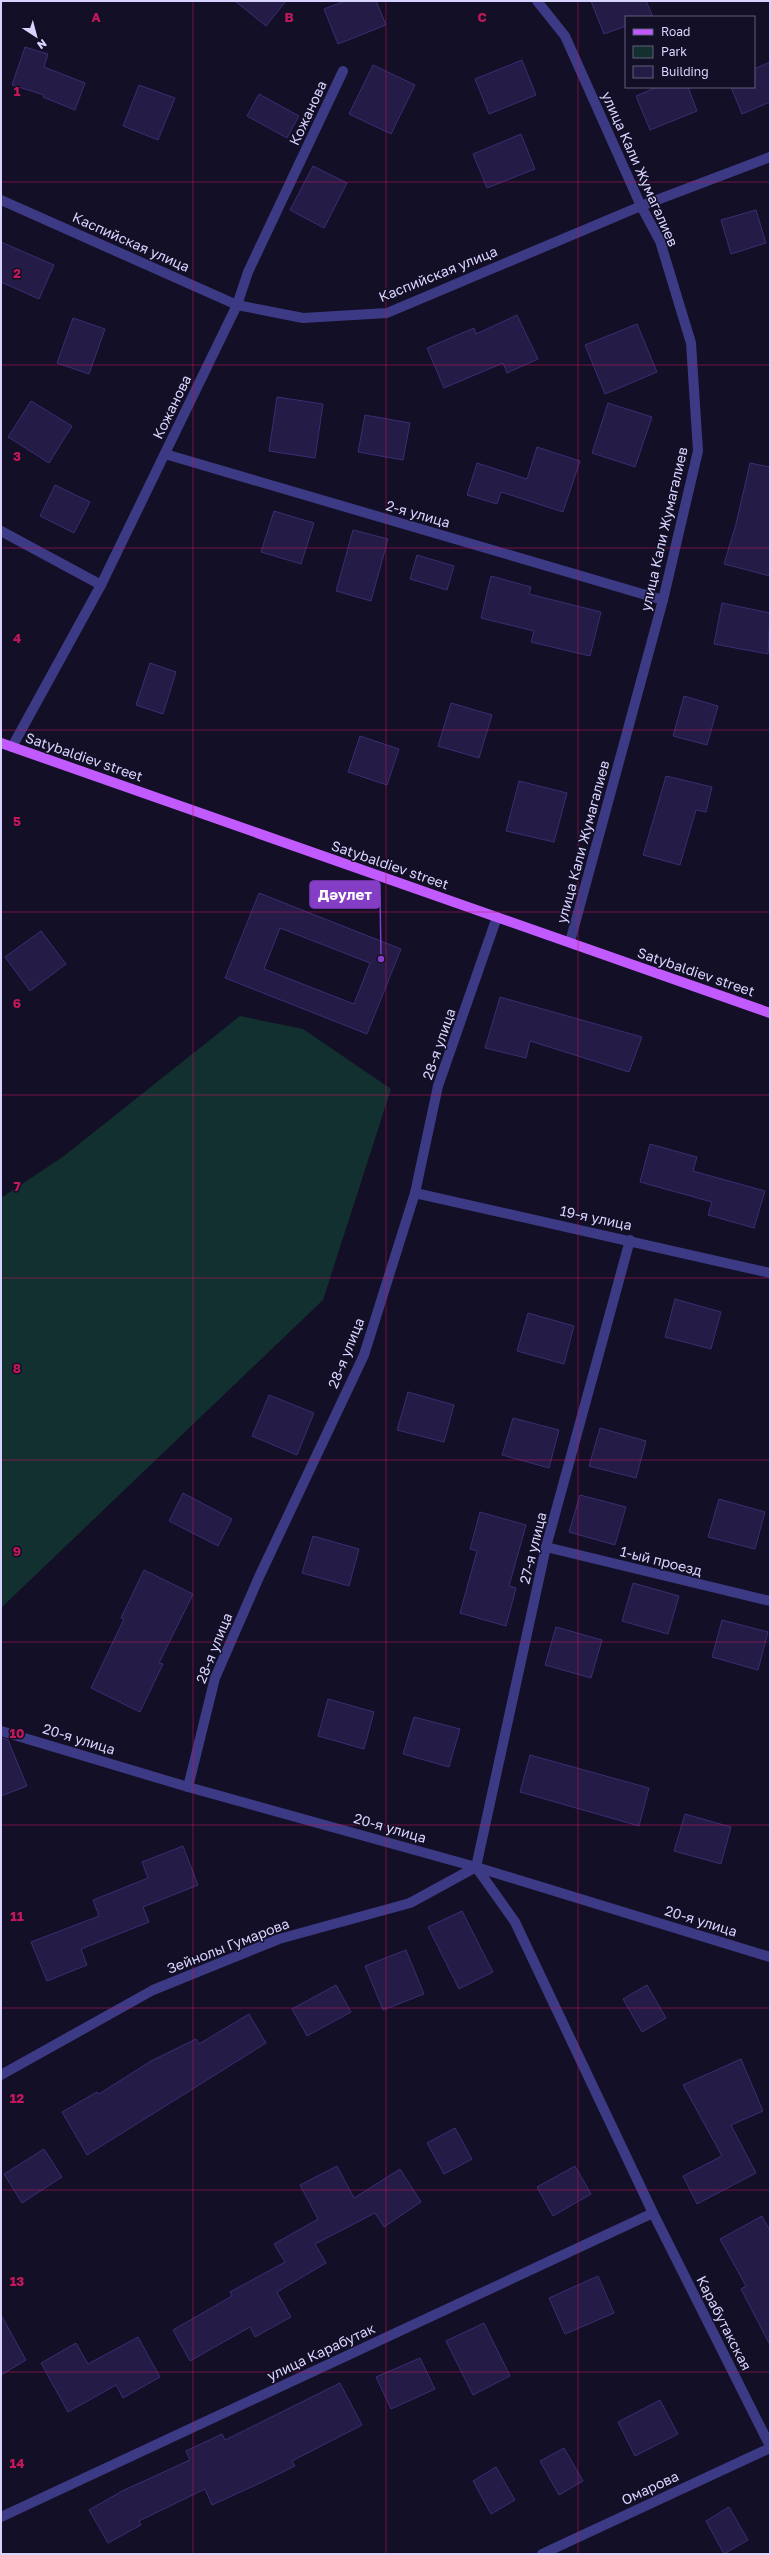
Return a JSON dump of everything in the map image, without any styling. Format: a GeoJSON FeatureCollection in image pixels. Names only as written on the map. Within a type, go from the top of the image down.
{"type":"FeatureCollection","features":[{"type":"Feature","properties":{"kind":"main road","name":"Satybaldiev street"},"geometry":{"type":"LineString","coordinates":[[1,743],[770,1013]]}},
{"type":"Feature","properties":{"kind":"street","name":"улица Кали Жумагалиев"},"geometry":{"type":"LineString","coordinates":[[537,1],[565,36],[641,206],[660,240],[691,343],[698,451],[663,600],[570,942]]}},
{"type":"Feature","properties":{"kind":"street","name":"Кожанова"},"geometry":{"type":"LineString","coordinates":[[12,746],[101,585],[237,305],[248,272],[343,71]]}},
{"type":"Feature","properties":{"kind":"street","name":"Каспийская улица"},"geometry":{"type":"LineString","coordinates":[[1,200],[237,305],[303,318],[386,312],[641,206],[770,157]]}},
{"type":"Feature","properties":{"kind":"street","name":"2-я улица"},"geometry":{"type":"LineString","coordinates":[[165,454],[663,600]]}},
{"type":"Feature","properties":{"kind":"street"},"geometry":{"type":"LineString","coordinates":[[1,531],[101,585]]}},
{"type":"Feature","properties":{"kind":"street","name":"28-я улица"},"geometry":{"type":"LineString","coordinates":[[188,1786],[215,1678],[259,1577],[364,1355],[415,1193],[438,1086],[497,917]]}},
{"type":"Feature","properties":{"kind":"street","name":"19-я улица"},"geometry":{"type":"LineString","coordinates":[[415,1193],[630,1240],[770,1273]]}},
{"type":"Feature","properties":{"kind":"street","name":"27-я улица"},"geometry":{"type":"LineString","coordinates":[[476,1867],[546,1547],[630,1240]]}},
{"type":"Feature","properties":{"kind":"street","name":"1-ый проезд"},"geometry":{"type":"LineString","coordinates":[[546,1547],[770,1601]]}},
{"type":"Feature","properties":{"kind":"street","name":"20-я улица"},"geometry":{"type":"LineString","coordinates":[[1,1731],[188,1786],[476,1867],[770,1957]]}},
{"type":"Feature","properties":{"kind":"street","name":"Зейнолы Гумарова"},"geometry":{"type":"LineString","coordinates":[[1,2075],[153,1990],[279,1939],[410,1902],[476,1867]]}},
{"type":"Feature","properties":{"kind":"street","name":"Карабутакская"},"geometry":{"type":"LineString","coordinates":[[476,1867],[515,1922],[652,2213],[770,2447]]}},
{"type":"Feature","properties":{"kind":"street","name":"улица Карабутак"},"geometry":{"type":"LineString","coordinates":[[1,2517],[652,2213]]}},
{"type":"Feature","properties":{"kind":"street","name":"Омарова"},"geometry":{"type":"LineString","coordinates":[[542,2554],[770,2447]]}},
{"type":"Feature","properties":{"kind":"green space"},"geometry":{"type":"Polygon","coordinates":[[[240,1016],[303,1029],[391,1089],[323,1300],[1,1608],[1,1198],[64,1156],[240,1016]]]}},
{"type":"Feature","properties":{"kind":"building"},"geometry":{"type":"Polygon","coordinates":[[[235,1],[286,1],[266,26],[235,1]]]}},
{"type":"Feature","properties":{"kind":"building"},"geometry":{"type":"Polygon","coordinates":[[[345,1],[376,1],[386,25],[338,44],[324,9],[345,1]]]}},
{"type":"Feature","properties":{"kind":"building"},"geometry":{"type":"Polygon","coordinates":[[[591,1],[646,1],[653,16],[625,16],[625,26],[604,34],[591,1]]]}},
{"type":"Feature","properties":{"kind":"building"},"geometry":{"type":"Polygon","coordinates":[[[25,47],[48,54],[44,67],[85,83],[75,110],[43,97],[44,95],[12,85],[25,47]]]}},
{"type":"Feature","properties":{"kind":"building"},"geometry":{"type":"Polygon","coordinates":[[[522,60],[536,95],[489,114],[475,79],[522,60]]]}},
{"type":"Feature","properties":{"kind":"building"},"geometry":{"type":"Polygon","coordinates":[[[770,62],[770,102],[742,114],[731,88],[755,88],[755,69],[770,62]]]}},
{"type":"Feature","properties":{"kind":"building"},"geometry":{"type":"Polygon","coordinates":[[[373,65],[415,85],[391,134],[349,114],[373,65]]]}},
{"type":"Feature","properties":{"kind":"building"},"geometry":{"type":"Polygon","coordinates":[[[139,85],[175,98],[158,140],[123,126],[139,85]]]}},
{"type":"Feature","properties":{"kind":"building"},"geometry":{"type":"Polygon","coordinates":[[[655,88],[688,88],[697,111],[650,130],[636,96],[655,88]]]}},
{"type":"Feature","properties":{"kind":"building"},"geometry":{"type":"Polygon","coordinates":[[[259,94],[299,116],[287,138],[247,116],[259,94]]]}},
{"type":"Feature","properties":{"kind":"building"},"geometry":{"type":"Polygon","coordinates":[[[521,134],[535,169],[487,188],[473,154],[521,134]]]}},
{"type":"Feature","properties":{"kind":"building"},"geometry":{"type":"Polygon","coordinates":[[[313,166],[347,183],[324,228],[290,210],[313,166]]]}},
{"type":"Feature","properties":{"kind":"building"},"geometry":{"type":"Polygon","coordinates":[[[756,210],[766,243],[731,254],[721,220],[756,210]]]}},
{"type":"Feature","properties":{"kind":"building"},"geometry":{"type":"Polygon","coordinates":[[[1,242],[54,265],[39,299],[1,282],[1,242]]]}},
{"type":"Feature","properties":{"kind":"building"},"geometry":{"type":"Polygon","coordinates":[[[517,315],[538,359],[507,373],[503,363],[444,388],[427,348],[474,328],[476,334],[517,315]]]}},
{"type":"Feature","properties":{"kind":"building"},"geometry":{"type":"Polygon","coordinates":[[[73,318],[105,329],[89,374],[57,363],[73,318]]]}},
{"type":"Feature","properties":{"kind":"building"},"geometry":{"type":"Polygon","coordinates":[[[637,324],[657,372],[605,394],[585,345],[637,324]]]}},
{"type":"Feature","properties":{"kind":"building"},"geometry":{"type":"Polygon","coordinates":[[[277,397],[323,404],[315,458],[269,451],[277,397]]]}},
{"type":"Feature","properties":{"kind":"building"},"geometry":{"type":"Polygon","coordinates":[[[31,401],[72,426],[49,463],[8,437],[31,401]]]}},
{"type":"Feature","properties":{"kind":"building"},"geometry":{"type":"Polygon","coordinates":[[[608,403],[652,417],[635,467],[592,453],[608,403]]]}},
{"type":"Feature","properties":{"kind":"building"},"geometry":{"type":"Polygon","coordinates":[[[365,415],[410,423],[403,460],[358,452],[365,415]]]}},
{"type":"Feature","properties":{"kind":"building"},"geometry":{"type":"Polygon","coordinates":[[[537,447],[580,461],[563,512],[501,492],[497,504],[467,495],[477,463],[527,479],[537,447]]]}},
{"type":"Feature","properties":{"kind":"building"},"geometry":{"type":"Polygon","coordinates":[[[750,463],[770,467],[770,576],[724,564],[736,524],[750,463]]]}},
{"type":"Feature","properties":{"kind":"building"},"geometry":{"type":"Polygon","coordinates":[[[55,485],[90,502],[74,533],[40,516],[55,485]]]}},
{"type":"Feature","properties":{"kind":"building"},"geometry":{"type":"Polygon","coordinates":[[[274,511],[314,523],[301,564],[261,552],[274,511]]]}},
{"type":"Feature","properties":{"kind":"building"},"geometry":{"type":"Polygon","coordinates":[[[353,530],[388,539],[371,601],[336,591],[353,530]]]}},
{"type":"Feature","properties":{"kind":"building"},"geometry":{"type":"Polygon","coordinates":[[[417,555],[454,566],[447,590],[410,579],[417,555]]]}},
{"type":"Feature","properties":{"kind":"building"},"geometry":{"type":"Polygon","coordinates":[[[491,576],[531,587],[529,594],[601,612],[590,656],[531,642],[534,631],[481,618],[491,576]]]}},
{"type":"Feature","properties":{"kind":"building"},"geometry":{"type":"Polygon","coordinates":[[[722,603],[770,613],[768,654],[714,644],[722,603]]]}},
{"type":"Feature","properties":{"kind":"building"},"geometry":{"type":"Polygon","coordinates":[[[150,663],[176,672],[163,714],[136,705],[150,663]]]}},
{"type":"Feature","properties":{"kind":"building"},"geometry":{"type":"Polygon","coordinates":[[[684,696],[718,706],[707,745],[673,736],[684,696]]]}},
{"type":"Feature","properties":{"kind":"building"},"geometry":{"type":"Polygon","coordinates":[[[451,703],[492,715],[479,758],[438,746],[451,703]]]}},
{"type":"Feature","properties":{"kind":"building"},"geometry":{"type":"Polygon","coordinates":[[[360,736],[399,749],[387,785],[348,772],[360,736]]]}},
{"type":"Feature","properties":{"kind":"building"},"geometry":{"type":"Polygon","coordinates":[[[666,776],[712,787],[706,812],[696,810],[680,865],[643,855],[666,776]]]}},
{"type":"Feature","properties":{"kind":"building"},"geometry":{"type":"Polygon","coordinates":[[[519,781],[567,793],[554,842],[506,831],[519,781]]]}},
{"type":"Feature","properties":{"kind":"building"},"geometry":{"type":"Polygon","coordinates":[[[259,893],[401,949],[367,1034],[225,978],[259,893]],[[280,928],[264,969],[354,1004],[370,963],[280,928]]]}},
{"type":"Feature","properties":{"kind":"building"},"geometry":{"type":"Polygon","coordinates":[[[41,931],[66,964],[30,991],[5,957],[41,931]]]}},
{"type":"Feature","properties":{"kind":"building"},"geometry":{"type":"Polygon","coordinates":[[[500,997],[642,1037],[629,1072],[530,1041],[526,1058],[485,1048],[500,997]]]}},
{"type":"Feature","properties":{"kind":"building"},"geometry":{"type":"Polygon","coordinates":[[[650,1144],[697,1157],[693,1171],[765,1191],[754,1228],[708,1215],[712,1202],[640,1182],[650,1144]]]}},
{"type":"Feature","properties":{"kind":"building"},"geometry":{"type":"Polygon","coordinates":[[[675,1299],[721,1312],[711,1349],[665,1337],[675,1299]]]}},
{"type":"Feature","properties":{"kind":"building"},"geometry":{"type":"Polygon","coordinates":[[[528,1313],[574,1326],[564,1364],[517,1351],[528,1313]]]}},
{"type":"Feature","properties":{"kind":"building"},"geometry":{"type":"Polygon","coordinates":[[[408,1392],[454,1405],[444,1442],[397,1430],[408,1392]]]}},
{"type":"Feature","properties":{"kind":"building"},"geometry":{"type":"Polygon","coordinates":[[[269,1395],[314,1413],[297,1455],[252,1436],[269,1395]]]}},
{"type":"Feature","properties":{"kind":"building"},"geometry":{"type":"Polygon","coordinates":[[[513,1418],[559,1430],[549,1468],[502,1455],[513,1418]]]}},
{"type":"Feature","properties":{"kind":"building"},"geometry":{"type":"Polygon","coordinates":[[[600,1428],[646,1441],[636,1478],[589,1466],[600,1428]]]}},
{"type":"Feature","properties":{"kind":"building"},"geometry":{"type":"Polygon","coordinates":[[[183,1493],[232,1519],[218,1546],[169,1521],[183,1493]]]}},
{"type":"Feature","properties":{"kind":"building"},"geometry":{"type":"Polygon","coordinates":[[[580,1495],[626,1507],[615,1545],[569,1532],[580,1495]]]}},
{"type":"Feature","properties":{"kind":"building"},"geometry":{"type":"Polygon","coordinates":[[[719,1499],[765,1512],[755,1549],[708,1537],[719,1499]]]}},
{"type":"Feature","properties":{"kind":"building"},"geometry":{"type":"Polygon","coordinates":[[[480,1512],[526,1525],[509,1586],[516,1588],[506,1626],[460,1613],[477,1551],[470,1549],[480,1512]]]}},
{"type":"Feature","properties":{"kind":"building"},"geometry":{"type":"Polygon","coordinates":[[[313,1536],[359,1549],[349,1586],[302,1573],[313,1536]]]}},
{"type":"Feature","properties":{"kind":"building"},"geometry":{"type":"Polygon","coordinates":[[[144,1570],[193,1594],[159,1663],[163,1664],[140,1712],[91,1688],[124,1619],[121,1618],[144,1570]]]}},
{"type":"Feature","properties":{"kind":"building"},"geometry":{"type":"Polygon","coordinates":[[[633,1583],[679,1596],[668,1634],[622,1621],[633,1583]]]}},
{"type":"Feature","properties":{"kind":"building"},"geometry":{"type":"Polygon","coordinates":[[[722,1620],[768,1632],[758,1670],[712,1657],[722,1620]]]}},
{"type":"Feature","properties":{"kind":"building"},"geometry":{"type":"Polygon","coordinates":[[[556,1627],[602,1640],[591,1678],[545,1665],[556,1627]]]}},
{"type":"Feature","properties":{"kind":"building"},"geometry":{"type":"Polygon","coordinates":[[[328,1699],[374,1712],[364,1749],[318,1736],[328,1699]]]}},
{"type":"Feature","properties":{"kind":"building"},"geometry":{"type":"Polygon","coordinates":[[[414,1717],[460,1729],[449,1767],[403,1754],[414,1717]]]}},
{"type":"Feature","properties":{"kind":"building"},"geometry":{"type":"Polygon","coordinates":[[[1,1738],[8,1740],[27,1786],[1,1796],[1,1738]]]}},
{"type":"Feature","properties":{"kind":"building"},"geometry":{"type":"Polygon","coordinates":[[[530,1755],[649,1788],[639,1826],[520,1792],[530,1755]]]}},
{"type":"Feature","properties":{"kind":"building"},"geometry":{"type":"Polygon","coordinates":[[[685,1814],[731,1827],[721,1864],[674,1851],[685,1814]]]}},
{"type":"Feature","properties":{"kind":"building"},"geometry":{"type":"Polygon","coordinates":[[[183,1846],[198,1885],[143,1907],[149,1922],[81,1949],[87,1965],[47,1981],[31,1942],[99,1916],[93,1900],[148,1878],[142,1862],[183,1846]]]}},
{"type":"Feature","properties":{"kind":"building"},"geometry":{"type":"Polygon","coordinates":[[[462,1911],[493,1972],[459,1989],[428,1927],[462,1911]]]}},
{"type":"Feature","properties":{"kind":"building"},"geometry":{"type":"Polygon","coordinates":[[[406,1950],[424,1994],[383,2010],[365,1966],[406,1950]]]}},
{"type":"Feature","properties":{"kind":"building"},"geometry":{"type":"Polygon","coordinates":[[[336,1985],[351,2012],[307,2036],[292,2009],[336,1985]]]}},
{"type":"Feature","properties":{"kind":"building"},"geometry":{"type":"Polygon","coordinates":[[[647,1985],[666,2018],[642,2032],[623,1999],[647,1985]]]}},
{"type":"Feature","properties":{"kind":"building"},"geometry":{"type":"Polygon","coordinates":[[[249,2014],[266,2043],[87,2155],[62,2112],[97,2092],[99,2094],[151,2061],[196,2039],[199,2044],[249,2014]]]}},
{"type":"Feature","properties":{"kind":"building"},"geometry":{"type":"Polygon","coordinates":[[[741,2059],[763,2111],[731,2125],[756,2173],[697,2204],[683,2176],[722,2156],[683,2085],[741,2059]]]}},
{"type":"Feature","properties":{"kind":"building"},"geometry":{"type":"Polygon","coordinates":[[[455,2128],[472,2159],[444,2174],[427,2143],[455,2128]]]}},
{"type":"Feature","properties":{"kind":"building"},"geometry":{"type":"Polygon","coordinates":[[[44,2149],[62,2177],[22,2203],[4,2174],[44,2149]]]}},
{"type":"Feature","properties":{"kind":"building"},"geometry":{"type":"Polygon","coordinates":[[[337,2166],[354,2198],[400,2169],[421,2202],[384,2227],[375,2213],[315,2244],[326,2263],[277,2292],[291,2317],[255,2337],[250,2327],[190,2361],[173,2330],[232,2296],[230,2292],[285,2262],[274,2244],[318,2219],[300,2185],[337,2166]]]}},
{"type":"Feature","properties":{"kind":"building"},"geometry":{"type":"Polygon","coordinates":[[[575,2166],[591,2194],[553,2216],[537,2187],[575,2166]]]}},
{"type":"Feature","properties":{"kind":"building"},"geometry":{"type":"Polygon","coordinates":[[[762,2216],[770,2231],[770,2345],[741,2289],[746,2286],[720,2239],[762,2216]]]}},
{"type":"Feature","properties":{"kind":"building"},"geometry":{"type":"Polygon","coordinates":[[[598,2276],[614,2313],[565,2334],[549,2298],[598,2276]]]}},
{"type":"Feature","properties":{"kind":"building"},"geometry":{"type":"Polygon","coordinates":[[[1,2315],[26,2360],[1,2375],[1,2315]]]}},
{"type":"Feature","properties":{"kind":"building"},"geometry":{"type":"Polygon","coordinates":[[[484,2323],[510,2376],[473,2395],[446,2341],[484,2323]]]}},
{"type":"Feature","properties":{"kind":"building"},"geometry":{"type":"Polygon","coordinates":[[[138,2337],[160,2377],[123,2398],[116,2385],[68,2412],[41,2363],[76,2343],[88,2364],[138,2337]]]}},
{"type":"Feature","properties":{"kind":"building"},"geometry":{"type":"Polygon","coordinates":[[[420,2358],[435,2389],[391,2409],[376,2377],[420,2358]]]}},
{"type":"Feature","properties":{"kind":"building"},"geometry":{"type":"Polygon","coordinates":[[[340,2383],[362,2425],[292,2461],[295,2466],[258,2484],[212,2505],[205,2489],[139,2521],[141,2525],[108,2543],[89,2510],[122,2491],[190,2460],[186,2451],[222,2434],[225,2440],[340,2383]]]}},
{"type":"Feature","properties":{"kind":"building"},"geometry":{"type":"Polygon","coordinates":[[[660,2400],[678,2434],[635,2456],[618,2422],[660,2400]]]}},
{"type":"Feature","properties":{"kind":"building"},"geometry":{"type":"Polygon","coordinates":[[[564,2448],[583,2481],[559,2495],[540,2461],[564,2448]]]}},
{"type":"Feature","properties":{"kind":"building"},"geometry":{"type":"Polygon","coordinates":[[[496,2467],[515,2500],[491,2514],[473,2481],[496,2467]]]}},
{"type":"Feature","properties":{"kind":"building"},"geometry":{"type":"Polygon","coordinates":[[[729,2507],[748,2540],[724,2554],[706,2521],[729,2507]]]}},
{"type":"Feature","properties":{"kind":"place","name":"Дәулет"},"geometry":{"type":"Point","coordinates":[381,959]}}]}
